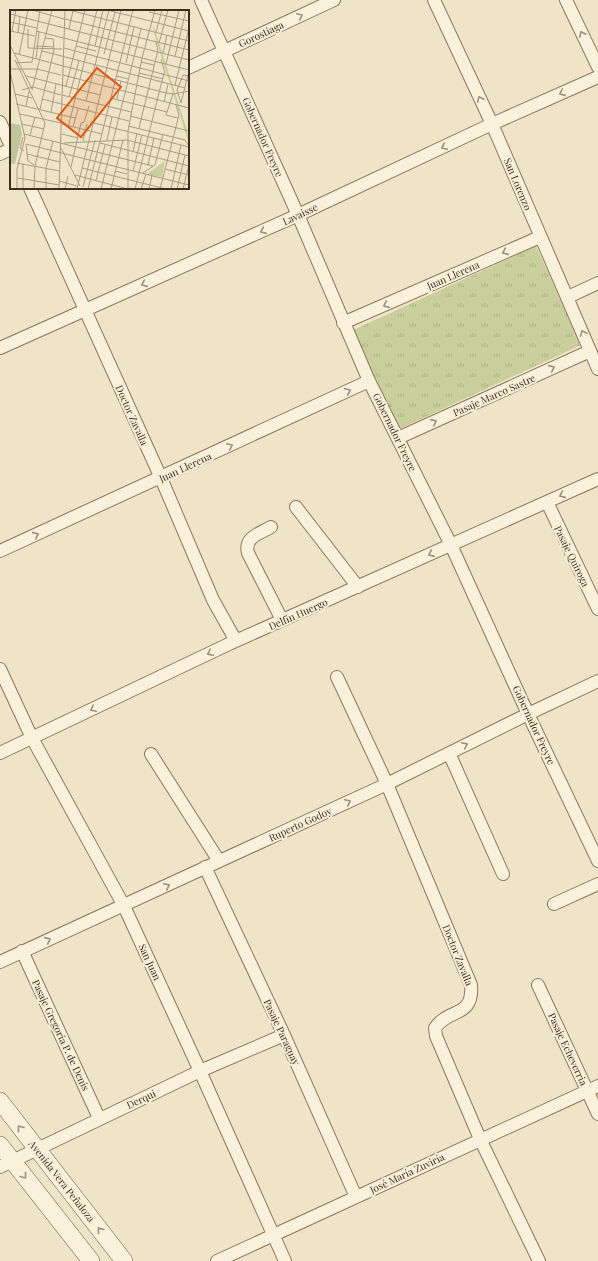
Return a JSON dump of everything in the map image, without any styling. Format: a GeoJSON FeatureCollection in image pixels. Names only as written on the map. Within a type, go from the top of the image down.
{"type":"FeatureCollection","features":[{"type":"Feature","properties":{"kind":"main road","name":"Avenida Vera Peñaloza"},"geometry":{"type":"LineString","coordinates":[[0,1101],[124,1261]]}},
{"type":"Feature","properties":{"kind":"main road"},"geometry":{"type":"LineString","coordinates":[[0,1145],[6,1164],[91,1261]]}},
{"type":"Feature","properties":{"kind":"street","name":"Gobernador Freyre"},"geometry":{"type":"LineString","coordinates":[[201,0],[298,215],[343,323],[451,545],[528,714],[598,861]]}},
{"type":"Feature","properties":{"kind":"street","name":"Gorostiaga"},"geometry":{"type":"LineString","coordinates":[[189,68],[334,0]]}},
{"type":"Feature","properties":{"kind":"street","name":"San Lorenzo"},"geometry":{"type":"LineString","coordinates":[[434,0],[492,124],[598,369]]}},
{"type":"Feature","properties":{"kind":"street"},"geometry":{"type":"LineString","coordinates":[[566,0],[598,67]]}},
{"type":"Feature","properties":{"kind":"street","name":"Lavaisse"},"geometry":{"type":"LineString","coordinates":[[0,348],[298,215],[492,124],[598,77]]}},
{"type":"Feature","properties":{"kind":"street"},"geometry":{"type":"LineString","coordinates":[[0,122],[10,146]]}},
{"type":"Feature","properties":{"kind":"street"},"geometry":{"type":"LineString","coordinates":[[0,154],[10,149]]}},
{"type":"Feature","properties":{"kind":"street","name":"Doctor Zavalla"},"geometry":{"type":"LineString","coordinates":[[30,189],[161,478],[213,600],[236,641]]}},
{"type":"Feature","properties":{"kind":"street","name":"Juan Llerena"},"geometry":{"type":"LineString","coordinates":[[343,323],[540,237]]}},
{"type":"Feature","properties":{"kind":"street"},"geometry":{"type":"LineString","coordinates":[[568,297],[598,283]]}},
{"type":"Feature","properties":{"kind":"street","name":"Pasaje Marco Sastre"},"geometry":{"type":"LineString","coordinates":[[398,438],[590,351]]}},
{"type":"Feature","properties":{"kind":"street","name":"Juan Llerena"},"geometry":{"type":"LineString","coordinates":[[0,551],[370,381]]}},
{"type":"Feature","properties":{"kind":"street","name":"Delfín Huergo"},"geometry":{"type":"LineString","coordinates":[[0,753],[236,641],[598,479]]}},
{"type":"Feature","properties":{"kind":"street","name":"Pasaje Quiroga"},"geometry":{"type":"LineString","coordinates":[[547,502],[598,609]]}},
{"type":"Feature","properties":{"kind":"street"},"geometry":{"type":"LineString","coordinates":[[296,507],[358,587]]}},
{"type":"Feature","properties":{"kind":"street"},"geometry":{"type":"LineString","coordinates":[[271,527],[249,539],[246,546],[248,553],[282,620]]}},
{"type":"Feature","properties":{"kind":"street","name":"San Juan"},"geometry":{"type":"LineString","coordinates":[[0,669],[32,738],[124,906],[274,1233],[285,1261]]}},
{"type":"Feature","properties":{"kind":"street","name":"Doctor Zavalla"},"geometry":{"type":"LineString","coordinates":[[337,677],[387,784],[471,986],[472,997],[466,1008],[438,1022],[435,1028],[436,1036],[480,1139],[539,1261]]}},
{"type":"Feature","properties":{"kind":"street","name":"Ruperto Godoy"},"geometry":{"type":"LineString","coordinates":[[0,962],[387,784],[598,681]]}},
{"type":"Feature","properties":{"kind":"street"},"geometry":{"type":"LineString","coordinates":[[449,753],[503,874]]}},
{"type":"Feature","properties":{"kind":"street"},"geometry":{"type":"LineString","coordinates":[[150,754],[219,861]]}},
{"type":"Feature","properties":{"kind":"street","name":"Pasaje Paraguay"},"geometry":{"type":"LineString","coordinates":[[205,867],[284,1035],[356,1197]]}},
{"type":"Feature","properties":{"kind":"street"},"geometry":{"type":"LineString","coordinates":[[554,904],[598,884]]}},
{"type":"Feature","properties":{"kind":"street","name":"Pasaje Gregoria P. de Denis"},"geometry":{"type":"LineString","coordinates":[[22,951],[99,1118]]}},
{"type":"Feature","properties":{"kind":"street","name":"Pasaje Echeverria"},"geometry":{"type":"LineString","coordinates":[[538,985],[593,1089],[598,1114]]}},
{"type":"Feature","properties":{"kind":"street","name":"Derqui"},"geometry":{"type":"LineString","coordinates":[[6,1164],[36,1148],[200,1071],[284,1035]]}},
{"type":"Feature","properties":{"kind":"street","name":"José María Zuviría"},"geometry":{"type":"LineString","coordinates":[[217,1261],[274,1233],[593,1089]]}},
{"type":"Feature","properties":{"kind":"green space"},"geometry":{"type":"Polygon","coordinates":[[[536,246],[581,345],[397,430],[351,331],[536,246]]]}}]}
